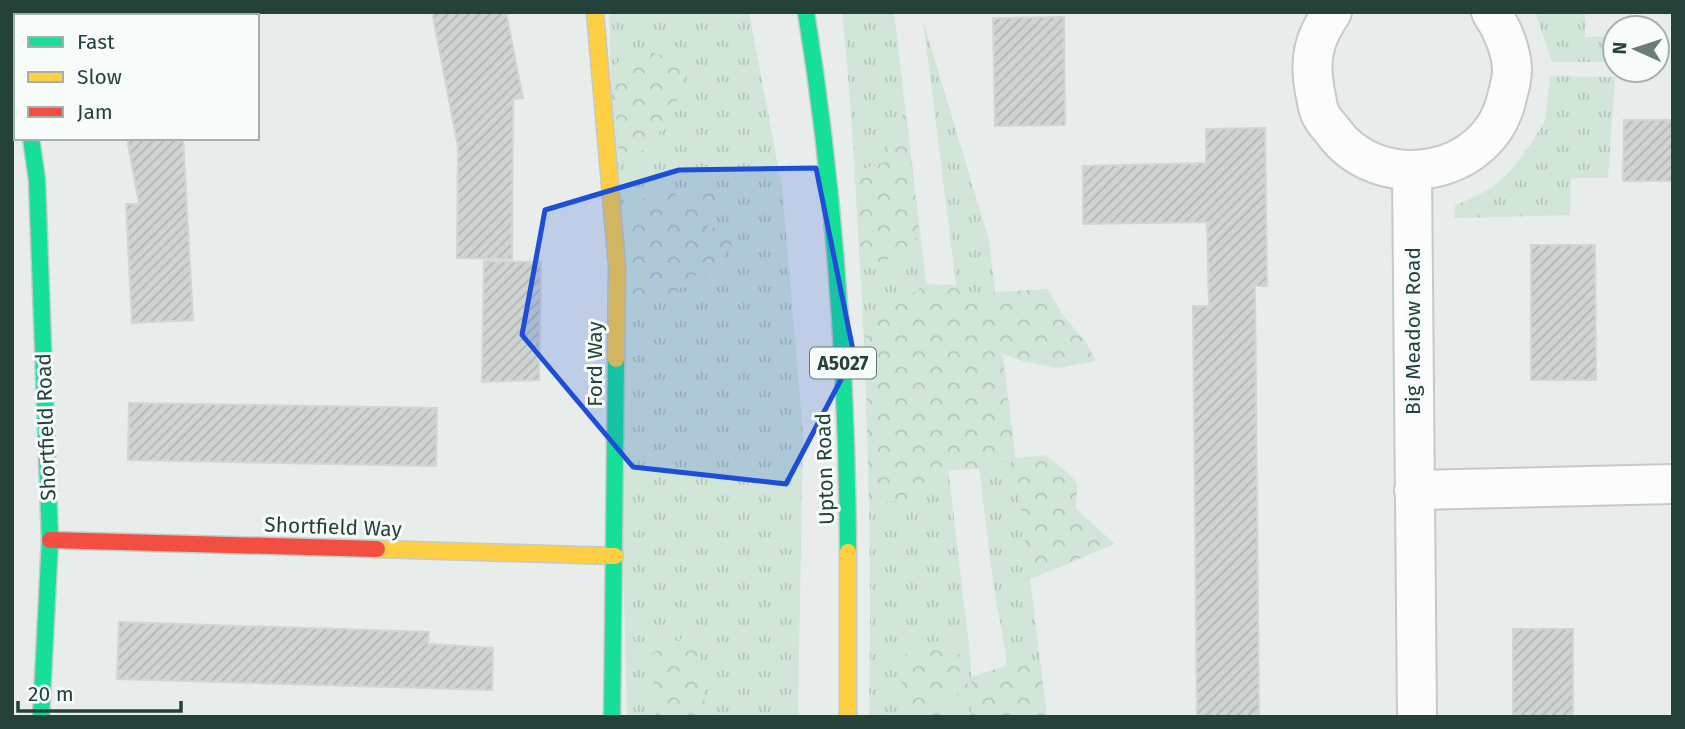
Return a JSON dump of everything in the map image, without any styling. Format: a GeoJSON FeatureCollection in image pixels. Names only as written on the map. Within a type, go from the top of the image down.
{"type":"FeatureCollection","features":[{"type":"Feature","properties":{"kind":"street","name":"Ford Way"},"geometry":{"type":"LineString","coordinates":[[595,12],[617,266],[612,717]]}},
{"type":"Feature","properties":{"kind":"street","name":"Upton Road"},"geometry":{"type":"LineString","coordinates":[[806,12],[829,173],[842,341],[849,565],[848,717]]}},
{"type":"Feature","properties":{"kind":"street"},"geometry":{"type":"LineString","coordinates":[[1332,12],[1318,32],[1311,71],[1320,113],[1340,142],[1374,164],[1412,172],[1455,162],[1483,142],[1504,111],[1512,71],[1504,30],[1491,12]]}},
{"type":"Feature","properties":{"kind":"street","name":"Shortfield Road"},"geometry":{"type":"LineString","coordinates":[[31,140],[37,180],[50,540],[41,717]]}},
{"type":"Feature","properties":{"kind":"street","name":"Big Meadow Road"},"geometry":{"type":"LineString","coordinates":[[1412,172],[1418,717]]}},
{"type":"Feature","properties":{"kind":"street"},"geometry":{"type":"LineString","coordinates":[[1414,490],[1673,484]]}},
{"type":"Feature","properties":{"kind":"street","name":"Shortfield Way"},"geometry":{"type":"LineString","coordinates":[[50,540],[615,556]]}},
{"type":"Feature","properties":{"kind":"highlighted area"},"geometry":{"type":"Polygon","coordinates":[[[816,168],[854,355],[786,484],[633,467],[522,335],[545,210],[679,170],[816,168]]]}},
{"type":"Feature","properties":{"kind":"green space"},"geometry":{"type":"Polygon","coordinates":[[[609,12],[749,12],[782,187],[803,434],[798,717],[627,717],[609,12]]]}},
{"type":"Feature","properties":{"kind":"green space"},"geometry":{"type":"Polygon","coordinates":[[[842,12],[894,12],[971,662],[971,717],[869,717],[869,534],[864,351],[852,120],[842,12]]]}},
{"type":"Feature","properties":{"kind":"green space"},"geometry":{"type":"Polygon","coordinates":[[[1535,12],[1585,12],[1585,37],[1601,36],[1601,62],[1552,62],[1535,12]]]}},
{"type":"Feature","properties":{"kind":"green space"},"geometry":{"type":"Polygon","coordinates":[[[923,20],[989,240],[1047,717],[1004,717],[1006,656],[994,589],[923,20]]]}},
{"type":"Feature","properties":{"kind":"green space"},"geometry":{"type":"Polygon","coordinates":[[[639,49],[684,61],[683,83],[670,119],[645,150],[619,160],[613,66],[639,49]]]}},
{"type":"Feature","properties":{"kind":"green space"},"geometry":{"type":"Polygon","coordinates":[[[1550,76],[1601,77],[1601,84],[1615,84],[1608,178],[1571,178],[1570,215],[1454,218],[1455,206],[1492,188],[1512,169],[1545,120],[1550,76]]]}},
{"type":"Feature","properties":{"kind":"green space"},"geometry":{"type":"Polygon","coordinates":[[[905,110],[920,234],[898,256],[860,268],[855,171],[883,163],[905,110]]]}},
{"type":"Feature","properties":{"kind":"green space"},"geometry":{"type":"Polygon","coordinates":[[[710,185],[717,197],[707,229],[729,225],[732,244],[713,273],[691,276],[675,294],[643,305],[631,319],[629,203],[672,189],[681,204],[693,189],[710,185]]]}},
{"type":"Feature","properties":{"kind":"green space"},"geometry":{"type":"Polygon","coordinates":[[[926,284],[956,285],[967,305],[995,292],[1048,289],[1062,314],[1086,342],[1096,361],[1058,368],[1002,354],[1015,458],[1045,455],[1067,472],[1077,483],[1076,509],[1115,544],[1030,579],[1015,459],[979,469],[949,470],[922,483],[908,501],[869,502],[864,326],[926,284]]]}},
{"type":"Feature","properties":{"kind":"green space"},"geometry":{"type":"Polygon","coordinates":[[[689,635],[699,643],[706,717],[656,717],[652,653],[689,635]]]}},
{"type":"Feature","properties":{"kind":"green space"},"geometry":{"type":"Polygon","coordinates":[[[936,641],[963,660],[968,687],[946,701],[945,717],[910,717],[901,691],[907,652],[936,641]]]}},
{"type":"Feature","properties":{"kind":"green space"},"geometry":{"type":"Polygon","coordinates":[[[1040,661],[1047,717],[971,717],[971,677],[1005,666],[1040,661]]]}},
{"type":"Feature","properties":{"kind":"building"},"geometry":{"type":"Polygon","coordinates":[[[432,12],[506,12],[523,98],[513,99],[512,259],[457,258],[458,147],[432,12]]]}},
{"type":"Feature","properties":{"kind":"building"},"geometry":{"type":"Polygon","coordinates":[[[1064,17],[1065,125],[995,126],[993,18],[1064,17]]]}},
{"type":"Feature","properties":{"kind":"building"},"geometry":{"type":"Polygon","coordinates":[[[1624,120],[1673,120],[1673,181],[1623,181],[1624,120]]]}},
{"type":"Feature","properties":{"kind":"building"},"geometry":{"type":"Polygon","coordinates":[[[1265,128],[1267,286],[1255,286],[1259,717],[1197,717],[1193,306],[1209,306],[1207,222],[1083,224],[1083,166],[1206,163],[1206,129],[1265,128]]]}},
{"type":"Feature","properties":{"kind":"building"},"geometry":{"type":"Polygon","coordinates":[[[127,140],[183,140],[193,320],[132,323],[126,204],[139,204],[127,140]]]}},
{"type":"Feature","properties":{"kind":"building"},"geometry":{"type":"Polygon","coordinates":[[[1531,245],[1595,245],[1596,380],[1531,380],[1531,245]]]}},
{"type":"Feature","properties":{"kind":"building"},"geometry":{"type":"Polygon","coordinates":[[[484,261],[541,262],[539,380],[482,382],[484,261]]]}},
{"type":"Feature","properties":{"kind":"building"},"geometry":{"type":"Polygon","coordinates":[[[129,403],[437,408],[436,466],[128,460],[129,403]]]}},
{"type":"Feature","properties":{"kind":"building"},"geometry":{"type":"Polygon","coordinates":[[[119,622],[429,632],[428,644],[493,648],[492,690],[117,679],[119,622]]]}},
{"type":"Feature","properties":{"kind":"building"},"geometry":{"type":"Polygon","coordinates":[[[1513,629],[1573,629],[1573,717],[1513,717],[1513,629]]]}},
{"type":"Feature","properties":{"kind":"traffic: fast"},"geometry":{"type":"LineString","coordinates":[[806,12],[825,146],[838,281],[848,552]]}},
{"type":"Feature","properties":{"kind":"traffic: fast"},"geometry":{"type":"LineString","coordinates":[[31,140],[37,180],[50,540],[41,717]]}},
{"type":"Feature","properties":{"kind":"traffic: fast"},"geometry":{"type":"LineString","coordinates":[[612,717],[616,359]]}},
{"type":"Feature","properties":{"kind":"traffic: slow"},"geometry":{"type":"LineString","coordinates":[[595,12],[617,266],[616,359]]}},
{"type":"Feature","properties":{"kind":"traffic: slow"},"geometry":{"type":"LineString","coordinates":[[377,549],[615,556]]}},
{"type":"Feature","properties":{"kind":"traffic: slow"},"geometry":{"type":"LineString","coordinates":[[848,552],[848,717]]}},
{"type":"Feature","properties":{"kind":"traffic: jam"},"geometry":{"type":"LineString","coordinates":[[50,540],[377,549]]}}]}
